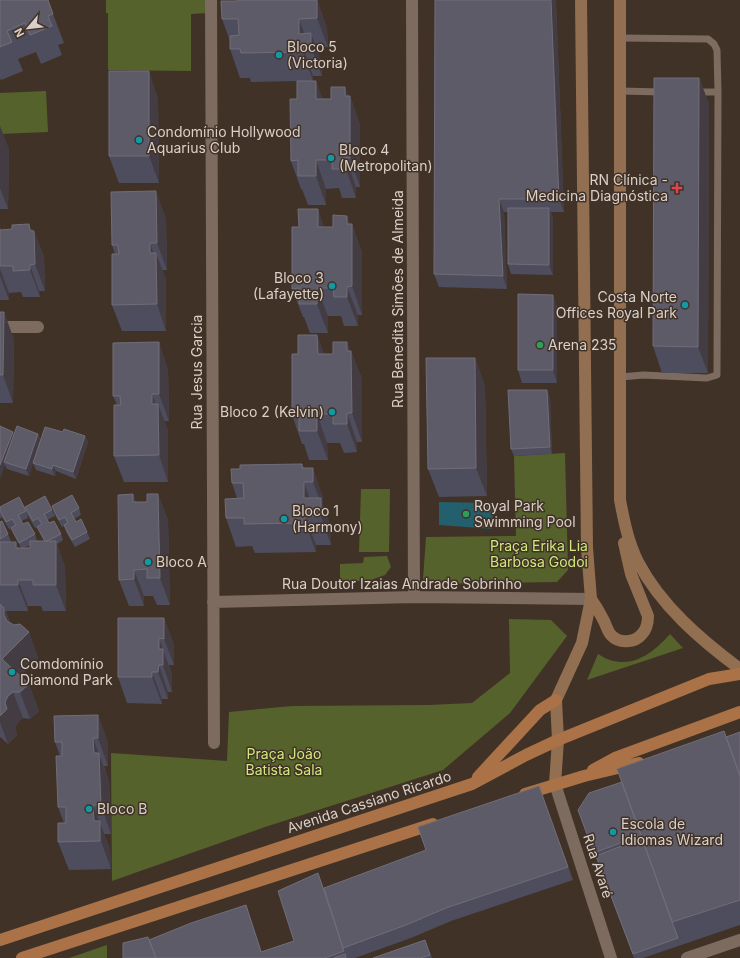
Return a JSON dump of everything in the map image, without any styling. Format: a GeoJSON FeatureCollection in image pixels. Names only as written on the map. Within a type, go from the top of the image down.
{"type":"FeatureCollection","features":[{"type":"Feature","properties":{"kind":"main road"},"geometry":{"type":"LineString","coordinates":[[556,784],[558,740],[556,700],[582,643],[591,599],[587,548],[581,0]]}},
{"type":"Feature","properties":{"kind":"main road"},"geometry":{"type":"LineString","coordinates":[[591,599],[611,635],[617,639],[631,641],[638,638],[648,624],[648,616],[631,574],[623,537],[620,500],[620,0]]}},
{"type":"Feature","properties":{"kind":"main road"},"geometry":{"type":"LineString","coordinates":[[620,500],[626,531],[637,561],[653,588],[708,645],[740,669]]}},
{"type":"Feature","properties":{"kind":"main road","name":"Avenida Cassiano Ricardo"},"geometry":{"type":"LineString","coordinates":[[0,940],[472,784],[526,755],[558,740],[709,679],[740,674]]}},
{"type":"Feature","properties":{"kind":"main road"},"geometry":{"type":"LineString","coordinates":[[472,784],[540,710],[556,700]]}},
{"type":"Feature","properties":{"kind":"main road"},"geometry":{"type":"LineString","coordinates":[[584,776],[615,758],[740,712]]}},
{"type":"Feature","properties":{"kind":"main road"},"geometry":{"type":"LineString","coordinates":[[513,798],[584,776],[651,760]]}},
{"type":"Feature","properties":{"kind":"main road"},"geometry":{"type":"LineString","coordinates":[[22,958],[446,820]]}},
{"type":"Feature","properties":{"kind":"street","name":"Rua Jesus Garcia"},"geometry":{"type":"LineString","coordinates":[[211,0],[214,743]]}},
{"type":"Feature","properties":{"kind":"street","name":"Rua Benedita Simões de Almeida"},"geometry":{"type":"LineString","coordinates":[[412,0],[414,597]]}},
{"type":"Feature","properties":{"kind":"street"},"geometry":{"type":"LineString","coordinates":[[0,327],[38,327]]}},
{"type":"Feature","properties":{"kind":"street","name":"Rua Doutor Izaias Andrade Sobrinho"},"geometry":{"type":"LineString","coordinates":[[213,602],[414,597],[591,599]]}},
{"type":"Feature","properties":{"kind":"street","name":"Rua Avaré"},"geometry":{"type":"LineString","coordinates":[[556,784],[611,958]]}},
{"type":"Feature","properties":{"kind":"street"},"geometry":{"type":"LineString","coordinates":[[687,958],[740,940]]}},
{"type":"Feature","properties":{"kind":"lane"},"geometry":{"type":"LineString","coordinates":[[620,38],[708,39],[714,44],[717,50],[718,92],[717,375],[708,378],[643,374],[621,377]]}},
{"type":"Feature","properties":{"kind":"lane"},"geometry":{"type":"LineString","coordinates":[[620,91],[669,92]]}},
{"type":"Feature","properties":{"kind":"lane"},"geometry":{"type":"LineString","coordinates":[[691,92],[718,92]]}},
{"type":"Feature","properties":{"kind":"green space"},"geometry":{"type":"Polygon","coordinates":[[[106,0],[207,0],[207,13],[191,14],[191,71],[108,70],[108,13],[106,13],[106,0]]]}},
{"type":"Feature","properties":{"kind":"green space"},"geometry":{"type":"Polygon","coordinates":[[[46,91],[48,132],[0,134],[0,93],[46,91]]]}},
{"type":"Feature","properties":{"kind":"green space","name":"Praça Erika Lia Barbosa Godoi"},"geometry":{"type":"Polygon","coordinates":[[[565,453],[568,570],[557,582],[431,584],[423,579],[426,537],[516,536],[514,456],[565,453]]]}},
{"type":"Feature","properties":{"kind":"green space"},"geometry":{"type":"Polygon","coordinates":[[[361,489],[390,489],[389,552],[359,552],[361,489]]]}},
{"type":"Feature","properties":{"kind":"green space"},"geometry":{"type":"Polygon","coordinates":[[[387,556],[391,567],[385,575],[368,581],[340,581],[340,564],[363,563],[364,557],[387,556]]]}},
{"type":"Feature","properties":{"kind":"green space","name":"Praça João Batista Sala"},"geometry":{"type":"Polygon","coordinates":[[[509,619],[551,620],[567,636],[510,713],[443,770],[265,827],[112,881],[111,753],[227,761],[229,712],[292,706],[429,705],[472,703],[510,673],[509,619]]]}},
{"type":"Feature","properties":{"kind":"green space"},"geometry":{"type":"Polygon","coordinates":[[[670,634],[683,648],[587,680],[598,654],[608,660],[619,662],[636,660],[651,652],[670,634]]]}},
{"type":"Feature","properties":{"kind":"green space"},"geometry":{"type":"Polygon","coordinates":[[[107,945],[107,958],[69,958],[107,945]]]}},
{"type":"Feature","properties":{"kind":"water","name":"Royal Park Swimming Pool"},"geometry":{"type":"Polygon","coordinates":[[[439,502],[493,503],[492,529],[439,525],[439,502]]]}},
{"type":"Feature","properties":{"kind":"building"},"geometry":{"type":"Polygon","coordinates":[[[0,0],[48,0],[53,14],[48,16],[52,26],[30,35],[25,23],[7,31],[12,42],[0,47],[0,0]]]}},
{"type":"Feature","properties":{"kind":"building"},"geometry":{"type":"Polygon","coordinates":[[[317,0],[317,18],[299,19],[299,34],[311,33],[311,47],[303,48],[303,52],[241,53],[240,49],[230,49],[230,36],[239,35],[238,19],[222,19],[221,1],[317,0]]]}},
{"type":"Feature","properties":{"kind":"building"},"geometry":{"type":"Polygon","coordinates":[[[435,0],[551,0],[559,199],[499,199],[503,276],[434,274],[435,0]]]}},
{"type":"Feature","properties":{"kind":"building"},"geometry":{"type":"Polygon","coordinates":[[[109,71],[149,71],[149,156],[109,156],[109,71]]]}},
{"type":"Feature","properties":{"kind":"building","name":"Costa Norte Offices Royal Park"},"geometry":{"type":"Polygon","coordinates":[[[654,78],[699,78],[698,347],[653,346],[654,78]]]}},
{"type":"Feature","properties":{"kind":"building"},"geometry":{"type":"Polygon","coordinates":[[[297,81],[316,81],[316,99],[331,99],[331,87],[345,87],[345,96],[350,96],[350,158],[346,158],[346,169],[332,169],[332,160],[316,160],[316,176],[298,176],[298,160],[291,161],[290,99],[297,99],[297,81]]]}},
{"type":"Feature","properties":{"kind":"building"},"geometry":{"type":"Polygon","coordinates":[[[156,191],[157,243],[150,243],[150,253],[156,253],[157,304],[112,305],[112,254],[119,254],[118,245],[112,245],[111,192],[156,191]]]}},
{"type":"Feature","properties":{"kind":"building"},"geometry":{"type":"Polygon","coordinates":[[[508,208],[549,208],[549,265],[508,264],[508,208]]]}},
{"type":"Feature","properties":{"kind":"building"},"geometry":{"type":"Polygon","coordinates":[[[298,209],[318,209],[318,227],[333,227],[333,215],[347,216],[347,224],[352,224],[352,286],[347,287],[347,297],[334,297],[333,288],[317,288],[317,304],[299,304],[299,288],[292,289],[292,227],[299,227],[298,209]]]}},
{"type":"Feature","properties":{"kind":"building"},"geometry":{"type":"Polygon","coordinates":[[[29,224],[30,230],[34,231],[35,264],[30,265],[30,270],[13,271],[13,266],[0,266],[0,230],[12,229],[12,225],[29,224]]]}},
{"type":"Feature","properties":{"kind":"building","name":"Arena 235"},"geometry":{"type":"Polygon","coordinates":[[[518,294],[553,295],[553,370],[518,370],[518,294]]]}},
{"type":"Feature","properties":{"kind":"building"},"geometry":{"type":"Polygon","coordinates":[[[0,312],[4,312],[3,375],[0,375],[0,312]]]}},
{"type":"Feature","properties":{"kind":"building"},"geometry":{"type":"Polygon","coordinates":[[[298,335],[317,335],[318,354],[333,354],[333,342],[347,342],[347,351],[351,351],[352,413],[347,413],[347,424],[333,424],[333,414],[317,414],[317,431],[299,431],[299,415],[292,415],[292,354],[298,354],[298,335]]]}},
{"type":"Feature","properties":{"kind":"building"},"geometry":{"type":"Polygon","coordinates":[[[159,342],[159,394],[152,394],[152,404],[158,404],[159,455],[114,456],[114,405],[121,405],[120,396],[113,396],[113,343],[159,342]]]}},
{"type":"Feature","properties":{"kind":"building"},"geometry":{"type":"Polygon","coordinates":[[[426,358],[475,358],[476,468],[428,469],[426,358]]]}},
{"type":"Feature","properties":{"kind":"building"},"geometry":{"type":"Polygon","coordinates":[[[508,390],[547,390],[550,447],[511,449],[508,390]]]}},
{"type":"Feature","properties":{"kind":"building"},"geometry":{"type":"Polygon","coordinates":[[[0,426],[13,432],[0,465],[0,426]]]}},
{"type":"Feature","properties":{"kind":"building"},"geometry":{"type":"Polygon","coordinates":[[[17,426],[38,434],[26,469],[4,462],[17,426]]]}},
{"type":"Feature","properties":{"kind":"building"},"geometry":{"type":"Polygon","coordinates":[[[45,427],[63,432],[64,429],[85,436],[73,472],[53,465],[52,469],[33,463],[45,427]]]}},
{"type":"Feature","properties":{"kind":"building"},"geometry":{"type":"Polygon","coordinates":[[[302,464],[302,468],[313,468],[313,482],[304,482],[304,498],[321,498],[321,516],[305,516],[305,523],[244,524],[244,518],[226,518],[225,499],[244,498],[243,483],[232,483],[231,469],[240,469],[240,465],[302,464]]]}},
{"type":"Feature","properties":{"kind":"building"},"geometry":{"type":"Polygon","coordinates":[[[133,494],[133,502],[147,502],[147,494],[158,494],[160,578],[147,578],[147,569],[134,570],[134,579],[119,580],[118,495],[133,494]]]}},
{"type":"Feature","properties":{"kind":"building"},"geometry":{"type":"Polygon","coordinates":[[[72,495],[79,508],[71,513],[76,522],[81,519],[87,532],[72,540],[64,525],[68,523],[65,517],[59,520],[52,506],[72,495]]]}},
{"type":"Feature","properties":{"kind":"building"},"geometry":{"type":"Polygon","coordinates":[[[45,496],[52,510],[44,514],[49,523],[54,521],[61,534],[47,541],[45,541],[37,527],[42,524],[38,518],[33,521],[25,507],[45,496]]]}},
{"type":"Feature","properties":{"kind":"building"},"geometry":{"type":"Polygon","coordinates":[[[19,497],[26,511],[18,515],[23,524],[28,522],[35,534],[19,543],[11,528],[16,525],[12,519],[6,522],[0,511],[0,507],[19,497]]]}},
{"type":"Feature","properties":{"kind":"building"},"geometry":{"type":"Polygon","coordinates":[[[2,521],[8,534],[0,539],[0,522],[2,521]]]}},
{"type":"Feature","properties":{"kind":"building"},"geometry":{"type":"Polygon","coordinates":[[[30,541],[56,541],[56,585],[33,585],[33,580],[18,580],[18,585],[0,585],[0,542],[16,542],[16,548],[30,548],[30,541]]]}},
{"type":"Feature","properties":{"kind":"building"},"geometry":{"type":"Polygon","coordinates":[[[0,604],[4,608],[4,615],[7,621],[14,625],[20,624],[29,632],[2,659],[29,684],[20,692],[13,692],[8,696],[5,702],[7,709],[0,716],[0,604]]]}},
{"type":"Feature","properties":{"kind":"building"},"geometry":{"type":"Polygon","coordinates":[[[118,618],[164,618],[164,639],[159,638],[159,649],[163,649],[163,665],[159,665],[158,672],[152,672],[152,677],[118,677],[118,618]]]}},
{"type":"Feature","properties":{"kind":"building"},"geometry":{"type":"Polygon","coordinates":[[[98,715],[98,738],[93,738],[94,753],[99,753],[101,805],[93,805],[94,821],[100,821],[100,841],[58,842],[58,823],[66,823],[66,807],[58,807],[56,756],[62,756],[62,742],[55,742],[54,716],[98,715]]]}},
{"type":"Feature","properties":{"kind":"building"},"geometry":{"type":"Polygon","coordinates":[[[724,731],[740,776],[740,900],[672,922],[617,769],[724,731]]]}},
{"type":"Feature","properties":{"kind":"building"},"geometry":{"type":"Polygon","coordinates":[[[740,732],[740,776],[726,737],[740,732]]]}},
{"type":"Feature","properties":{"kind":"building","name":"Escola de Idiomas Wizard"},"geometry":{"type":"Polygon","coordinates":[[[622,782],[641,835],[594,853],[578,810],[589,793],[622,782]]]}},
{"type":"Feature","properties":{"kind":"building"},"geometry":{"type":"Polygon","coordinates":[[[539,786],[568,867],[446,908],[406,925],[343,948],[324,888],[426,850],[418,827],[539,786]]]}},
{"type":"Feature","properties":{"kind":"building"},"geometry":{"type":"Polygon","coordinates":[[[642,838],[678,938],[633,954],[596,856],[642,838]]]}},
{"type":"Feature","properties":{"kind":"building"},"geometry":{"type":"Polygon","coordinates":[[[318,873],[344,951],[325,958],[156,958],[149,940],[191,923],[246,905],[261,952],[294,941],[278,891],[318,873]]]}},
{"type":"Feature","properties":{"kind":"building"},"geometry":{"type":"Polygon","coordinates":[[[148,937],[156,958],[123,958],[123,943],[148,937]]]}},
{"type":"Feature","properties":{"kind":"building"},"geometry":{"type":"Polygon","coordinates":[[[425,940],[430,955],[420,958],[373,958],[425,940]]]}},
{"type":"Feature","properties":{"kind":"building"},"geometry":{"type":"Polygon","coordinates":[[[345,954],[346,958],[334,958],[345,954]]]}},
{"type":"Feature","properties":{"kind":"place","name":"Bloco 5 (Victoria)"},"geometry":{"type":"Point","coordinates":[279,55]}},
{"type":"Feature","properties":{"kind":"place","name":"Condomínio Hollywood Aquarius Club"},"geometry":{"type":"Point","coordinates":[139,140]}},
{"type":"Feature","properties":{"kind":"place","name":"Bloco 4 (Metropolitan)"},"geometry":{"type":"Point","coordinates":[331,158]}},
{"type":"Feature","properties":{"kind":"place","name":"RN Clínica - Medicina Diagnóstica"},"geometry":{"type":"Point","coordinates":[677,188]}},
{"type":"Feature","properties":{"kind":"place","name":"Bloco 3 (Lafayette)"},"geometry":{"type":"Point","coordinates":[332,286]}},
{"type":"Feature","properties":{"kind":"place","name":"Costa Norte Offices Royal Park"},"geometry":{"type":"Point","coordinates":[685,305]}},
{"type":"Feature","properties":{"kind":"place","name":"Arena 235"},"geometry":{"type":"Point","coordinates":[540,345]}},
{"type":"Feature","properties":{"kind":"place","name":"Bloco 2 (Kelvin)"},"geometry":{"type":"Point","coordinates":[332,412]}},
{"type":"Feature","properties":{"kind":"place","name":"Royal Park Swimming Pool"},"geometry":{"type":"Point","coordinates":[466,514]}},
{"type":"Feature","properties":{"kind":"place","name":"Bloco 1 (Harmony)"},"geometry":{"type":"Point","coordinates":[284,519]}},
{"type":"Feature","properties":{"kind":"place","name":"Bloco A"},"geometry":{"type":"Point","coordinates":[148,562]}},
{"type":"Feature","properties":{"kind":"place","name":"Comdomínio Diamond Park"},"geometry":{"type":"Point","coordinates":[12,672]}},
{"type":"Feature","properties":{"kind":"place","name":"Bloco B"},"geometry":{"type":"Point","coordinates":[89,809]}},
{"type":"Feature","properties":{"kind":"place","name":"Escola de Idiomas Wizard"},"geometry":{"type":"Point","coordinates":[613,832]}}]}
